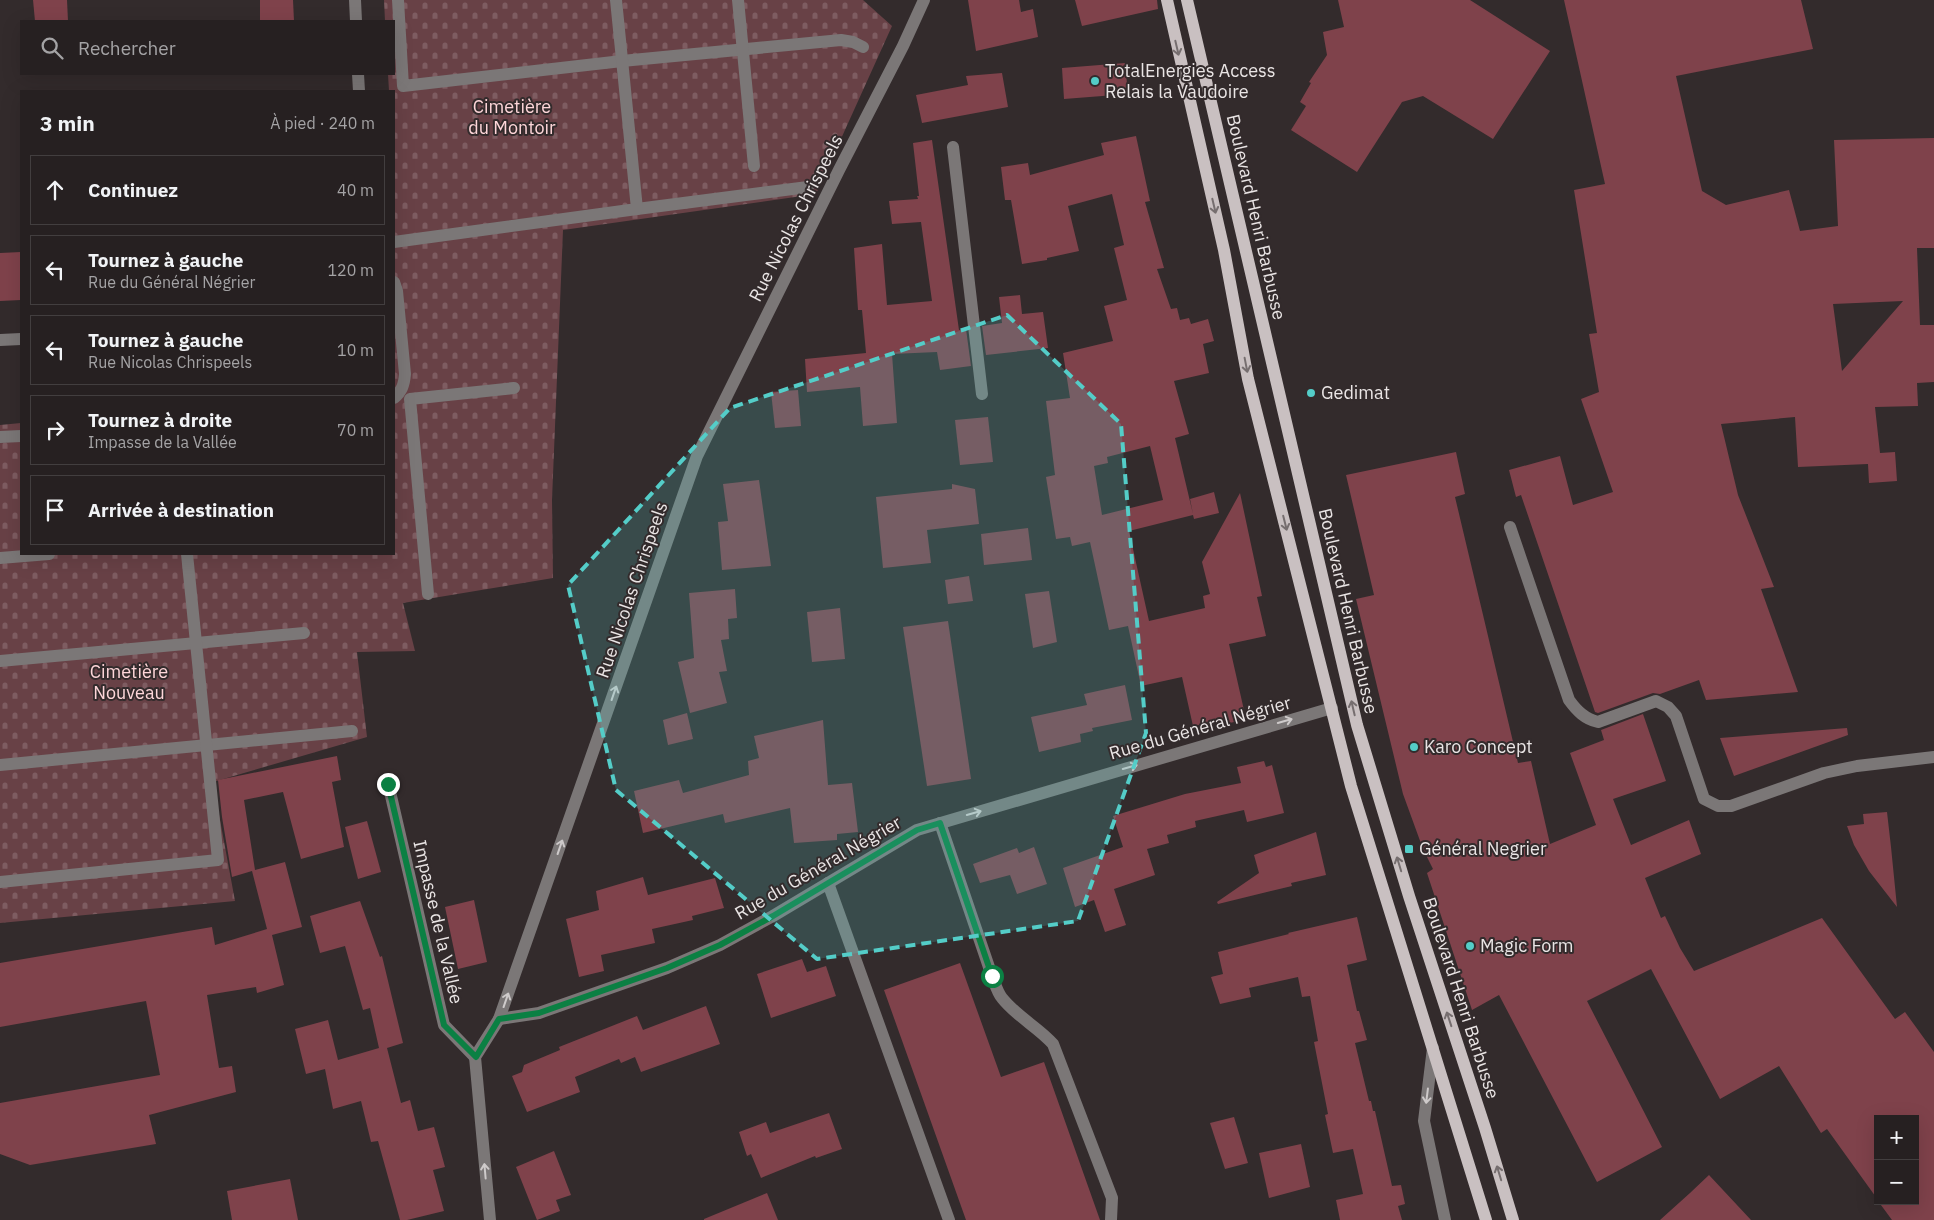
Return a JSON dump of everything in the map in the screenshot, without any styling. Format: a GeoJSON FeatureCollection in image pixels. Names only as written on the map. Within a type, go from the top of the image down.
{"type":"FeatureCollection","features":[{"type":"Feature","properties":{"kind":"main road"},"geometry":{"type":"LineString","coordinates":[[1166,0],[1224,250],[1248,379],[1351,786],[1486,1220]]}},
{"type":"Feature","properties":{"kind":"main road","name":"Boulevard Henri Barbusse"},"geometry":{"type":"LineString","coordinates":[[1187,0],[1357,725],[1406,887],[1513,1220]]}},
{"type":"Feature","properties":{"kind":"street"},"geometry":{"type":"LineString","coordinates":[[355,0],[356,20]]}},
{"type":"Feature","properties":{"kind":"street"},"geometry":{"type":"LineString","coordinates":[[398,0],[402,86],[622,61],[841,40],[854,42],[863,47]]}},
{"type":"Feature","properties":{"kind":"street"},"geometry":{"type":"LineString","coordinates":[[616,0],[637,209]]}},
{"type":"Feature","properties":{"kind":"street"},"geometry":{"type":"LineString","coordinates":[[738,0],[754,166]]}},
{"type":"Feature","properties":{"kind":"street","name":"Rue Nicolas Chrispeels"},"geometry":{"type":"LineString","coordinates":[[476,1057],[499,1019],[697,456],[903,46],[924,0]]}},
{"type":"Feature","properties":{"kind":"street"},"geometry":{"type":"LineString","coordinates":[[358,75],[359,90]]}},
{"type":"Feature","properties":{"kind":"street"},"geometry":{"type":"LineString","coordinates":[[953,147],[982,394]]}},
{"type":"Feature","properties":{"kind":"street"},"geometry":{"type":"LineString","coordinates":[[395,242],[808,186]]}},
{"type":"Feature","properties":{"kind":"street"},"geometry":{"type":"LineString","coordinates":[[395,285],[405,374],[401,397],[428,594]]}},
{"type":"Feature","properties":{"kind":"street"},"geometry":{"type":"LineString","coordinates":[[0,340],[20,339]]}},
{"type":"Feature","properties":{"kind":"street"},"geometry":{"type":"LineString","coordinates":[[401,397],[514,388]]}},
{"type":"Feature","properties":{"kind":"street"},"geometry":{"type":"LineString","coordinates":[[0,438],[20,436]]}},
{"type":"Feature","properties":{"kind":"street"},"geometry":{"type":"LineString","coordinates":[[1510,527],[1569,700],[1589,720],[1598,722],[1656,701],[1668,707],[1676,716],[1704,798],[1718,806],[1731,806],[1824,773],[1857,766],[1934,757]]}},
{"type":"Feature","properties":{"kind":"street"},"geometry":{"type":"LineString","coordinates":[[0,558],[38,555]]}},
{"type":"Feature","properties":{"kind":"street"},"geometry":{"type":"LineString","coordinates":[[0,882],[218,860],[187,555]]}},
{"type":"Feature","properties":{"kind":"street"},"geometry":{"type":"LineString","coordinates":[[0,661],[304,633]]}},
{"type":"Feature","properties":{"kind":"street","name":"Rue du Général Négrier"},"geometry":{"type":"LineString","coordinates":[[499,1019],[539,1013],[667,968],[720,945],[917,830],[1332,708]]}},
{"type":"Feature","properties":{"kind":"street"},"geometry":{"type":"LineString","coordinates":[[0,765],[352,731]]}},
{"type":"Feature","properties":{"kind":"street","name":"Impasse de la Vallée"},"geometry":{"type":"LineString","coordinates":[[388,784],[444,1025],[476,1057]]}},
{"type":"Feature","properties":{"kind":"street"},"geometry":{"type":"LineString","coordinates":[[940,823],[992,976],[1001,997],[1020,1017],[1044,1034],[1053,1044],[1112,1198],[1111,1220]]}},
{"type":"Feature","properties":{"kind":"street"},"geometry":{"type":"LineString","coordinates":[[828,883],[949,1220]]}},
{"type":"Feature","properties":{"kind":"street"},"geometry":{"type":"LineString","coordinates":[[1433,1048],[1424,1121],[1445,1220]]}},
{"type":"Feature","properties":{"kind":"street"},"geometry":{"type":"LineString","coordinates":[[476,1057],[490,1220]]}},
{"type":"Feature","properties":{"kind":"highlighted area"},"geometry":{"type":"Polygon","coordinates":[[[1007,315],[1121,424],[1146,733],[1078,921],[817,959],[616,790],[568,585],[730,408],[1007,315]]]}},
{"type":"Feature","properties":{"kind":"green space","name":"Cimetière Nouveau"},"geometry":{"type":"Polygon","coordinates":[[[384,0],[863,0],[892,26],[816,194],[563,230],[552,500],[553,578],[403,603],[415,651],[357,652],[367,737],[213,782],[235,901],[0,923],[0,425],[20,423],[20,555],[395,555],[395,90],[389,90],[388,75],[395,75],[395,20],[385,20],[384,0]]]}},
{"type":"Feature","properties":{"kind":"building"},"geometry":{"type":"Polygon","coordinates":[[[33,0],[67,0],[68,20],[35,20],[33,0]]]}},
{"type":"Feature","properties":{"kind":"building"},"geometry":{"type":"Polygon","coordinates":[[[260,0],[293,0],[294,20],[260,20],[260,0]]]}},
{"type":"Feature","properties":{"kind":"building"},"geometry":{"type":"Polygon","coordinates":[[[968,0],[1019,0],[1021,12],[1033,9],[1038,37],[976,51],[968,0]]]}},
{"type":"Feature","properties":{"kind":"building"},"geometry":{"type":"Polygon","coordinates":[[[1075,0],[1157,0],[1158,9],[1082,26],[1075,0]]]}},
{"type":"Feature","properties":{"kind":"building"},"geometry":{"type":"Polygon","coordinates":[[[1338,0],[1470,0],[1550,51],[1493,139],[1423,96],[1402,102],[1357,172],[1291,130],[1306,106],[1300,102],[1311,83],[1309,82],[1327,55],[1323,32],[1344,27],[1338,0]]]}},
{"type":"Feature","properties":{"kind":"building"},"geometry":{"type":"Polygon","coordinates":[[[1564,0],[1801,0],[1813,49],[1676,76],[1702,191],[1726,205],[1789,190],[1800,231],[1838,226],[1834,140],[1934,138],[1934,248],[1917,248],[1920,325],[1934,325],[1934,382],[1917,383],[1918,406],[1875,407],[1880,453],[1895,452],[1897,481],[1869,483],[1868,464],[1798,467],[1795,417],[1721,424],[1738,495],[1774,587],[1761,589],[1798,692],[1706,700],[1699,680],[1660,694],[1653,693],[1598,713],[1595,712],[1521,495],[1516,497],[1509,470],[1560,456],[1573,505],[1613,492],[1581,399],[1599,392],[1589,334],[1597,333],[1574,190],[1605,184],[1564,0]],[[1903,301],[1833,304],[1842,371],[1903,301]]]}},
{"type":"Feature","properties":{"kind":"building","name":"TotalEnergies Access Relais la Vaudoire"},"geometry":{"type":"Polygon","coordinates":[[[1125,63],[1128,94],[1064,99],[1062,68],[1125,63]]]}},
{"type":"Feature","properties":{"kind":"building"},"geometry":{"type":"Polygon","coordinates":[[[1002,73],[1008,107],[922,123],[916,95],[968,85],[966,76],[1002,73]]]}},
{"type":"Feature","properties":{"kind":"building"},"geometry":{"type":"Polygon","coordinates":[[[1136,136],[1150,201],[1145,202],[1164,268],[1157,269],[1171,309],[1177,308],[1180,320],[1189,318],[1191,324],[1208,319],[1214,341],[1203,344],[1209,373],[1174,381],[1189,434],[1175,438],[1193,514],[1190,499],[1214,492],[1219,513],[1194,519],[1193,515],[1129,531],[1149,621],[1205,608],[1203,596],[1210,594],[1202,562],[1240,493],[1262,596],[1257,597],[1266,636],[1229,644],[1246,719],[1222,725],[1221,721],[1193,726],[1182,677],[1141,686],[1128,626],[1109,630],[1090,542],[1072,546],[1070,537],[1056,539],[1046,477],[1055,475],[1046,401],[1070,398],[1063,353],[1113,341],[1104,306],[1127,300],[1114,248],[1124,245],[1112,194],[1068,206],[1079,251],[1047,258],[1047,260],[1022,264],[1011,200],[1005,200],[1001,167],[1028,163],[1030,175],[1104,155],[1101,143],[1136,136]],[[1150,446],[1107,457],[1108,463],[1094,466],[1102,515],[1163,500],[1150,446]]]}},
{"type":"Feature","properties":{"kind":"building"},"geometry":{"type":"Polygon","coordinates":[[[932,140],[959,330],[966,329],[971,366],[940,370],[937,352],[892,354],[897,423],[863,426],[860,387],[807,392],[805,359],[866,353],[862,310],[858,310],[854,248],[882,244],[887,305],[932,301],[921,222],[892,224],[889,201],[918,199],[913,143],[932,140]]]}},
{"type":"Feature","properties":{"kind":"building"},"geometry":{"type":"Polygon","coordinates":[[[20,252],[20,300],[0,301],[0,253],[20,252]]]}},
{"type":"Feature","properties":{"kind":"building"},"geometry":{"type":"Polygon","coordinates":[[[1020,295],[1022,314],[1043,312],[1048,348],[986,355],[982,326],[1002,323],[999,297],[1020,295]]]}},
{"type":"Feature","properties":{"kind":"building"},"geometry":{"type":"Polygon","coordinates":[[[798,390],[801,426],[775,428],[771,392],[798,390]]]}},
{"type":"Feature","properties":{"kind":"building"},"geometry":{"type":"Polygon","coordinates":[[[988,417],[993,462],[960,465],[955,420],[988,417]]]}},
{"type":"Feature","properties":{"kind":"building"},"geometry":{"type":"Polygon","coordinates":[[[1456,452],[1465,494],[1455,497],[1518,763],[1531,761],[1550,844],[1596,825],[1570,753],[1604,740],[1601,730],[1643,714],[1666,781],[1613,799],[1631,845],[1689,820],[1701,854],[1645,878],[1661,918],[1665,916],[1680,948],[1694,971],[1822,918],[1895,1019],[1905,1012],[1934,1052],[1934,1220],[1892,1220],[1881,1205],[1919,1205],[1919,1115],[1874,1115],[1874,1194],[1827,1129],[1821,1133],[1779,1066],[1720,1099],[1651,969],[1587,1001],[1662,1147],[1597,1182],[1499,995],[1472,1010],[1427,873],[1433,869],[1423,849],[1403,794],[1356,599],[1374,595],[1346,475],[1456,452]]]}},
{"type":"Feature","properties":{"kind":"building"},"geometry":{"type":"Polygon","coordinates":[[[759,480],[771,566],[722,570],[718,522],[728,521],[723,484],[759,480]]]}},
{"type":"Feature","properties":{"kind":"building"},"geometry":{"type":"Polygon","coordinates":[[[952,484],[975,489],[979,524],[927,530],[931,563],[883,568],[876,497],[952,489],[952,484]]]}},
{"type":"Feature","properties":{"kind":"building"},"geometry":{"type":"Polygon","coordinates":[[[1028,528],[1032,560],[984,565],[981,534],[1028,528]]]}},
{"type":"Feature","properties":{"kind":"building"},"geometry":{"type":"Polygon","coordinates":[[[969,576],[973,601],[948,604],[945,580],[969,576]]]}},
{"type":"Feature","properties":{"kind":"building"},"geometry":{"type":"Polygon","coordinates":[[[735,589],[737,618],[728,619],[729,639],[721,640],[727,671],[719,672],[727,703],[690,713],[678,662],[694,658],[689,593],[735,589]]]}},
{"type":"Feature","properties":{"kind":"building"},"geometry":{"type":"Polygon","coordinates":[[[1049,591],[1057,642],[1033,648],[1025,594],[1049,591]]]}},
{"type":"Feature","properties":{"kind":"building"},"geometry":{"type":"Polygon","coordinates":[[[840,608],[845,659],[812,662],[807,612],[840,608]]]}},
{"type":"Feature","properties":{"kind":"building"},"geometry":{"type":"Polygon","coordinates":[[[948,621],[971,779],[927,786],[903,627],[948,621]]]}},
{"type":"Feature","properties":{"kind":"building"},"geometry":{"type":"Polygon","coordinates":[[[1125,685],[1132,720],[1092,728],[1093,731],[1080,734],[1081,742],[1039,752],[1031,717],[1087,705],[1084,694],[1125,685]]]}},
{"type":"Feature","properties":{"kind":"building"},"geometry":{"type":"Polygon","coordinates":[[[687,713],[693,739],[668,745],[663,720],[687,713]]]}},
{"type":"Feature","properties":{"kind":"building"},"geometry":{"type":"Polygon","coordinates":[[[823,720],[828,785],[852,783],[858,832],[837,834],[837,840],[794,843],[790,808],[725,823],[723,814],[643,833],[634,791],[679,780],[683,793],[749,775],[748,761],[759,758],[754,736],[823,720]]]}},
{"type":"Feature","properties":{"kind":"building"},"geometry":{"type":"Polygon","coordinates":[[[1847,728],[1848,735],[1734,776],[1720,738],[1847,728]]]}},
{"type":"Feature","properties":{"kind":"building"},"geometry":{"type":"Polygon","coordinates":[[[337,756],[341,780],[332,782],[344,847],[301,859],[283,792],[244,800],[255,870],[285,862],[302,927],[272,935],[284,985],[257,993],[256,987],[207,995],[219,1068],[232,1066],[236,1092],[149,1115],[156,1144],[30,1165],[0,1154],[0,1103],[160,1075],[146,1001],[0,1027],[0,963],[212,927],[215,945],[267,929],[252,871],[232,877],[218,780],[337,756]]]}},
{"type":"Feature","properties":{"kind":"building"},"geometry":{"type":"Polygon","coordinates":[[[1264,761],[1266,767],[1272,765],[1284,813],[1247,822],[1244,810],[1195,821],[1196,827],[1167,835],[1169,843],[1147,849],[1155,875],[1114,889],[1126,925],[1105,932],[1094,900],[1075,907],[1063,868],[1123,847],[1113,816],[1185,794],[1241,783],[1237,767],[1264,761]]]}},
{"type":"Feature","properties":{"kind":"building"},"geometry":{"type":"Polygon","coordinates":[[[1887,812],[1897,907],[1869,871],[1854,845],[1847,826],[1864,824],[1863,814],[1887,812]]]}},
{"type":"Feature","properties":{"kind":"building"},"geometry":{"type":"Polygon","coordinates":[[[367,821],[381,872],[358,879],[345,827],[367,821]]]}},
{"type":"Feature","properties":{"kind":"building"},"geometry":{"type":"Polygon","coordinates":[[[1316,832],[1326,875],[1291,883],[1292,886],[1218,904],[1217,902],[1259,873],[1254,855],[1316,832]]]}},
{"type":"Feature","properties":{"kind":"building"},"geometry":{"type":"Polygon","coordinates":[[[1034,847],[1047,884],[1017,894],[1010,875],[980,883],[973,864],[1017,848],[1019,853],[1034,847]]]}},
{"type":"Feature","properties":{"kind":"building"},"geometry":{"type":"Polygon","coordinates":[[[643,877],[648,895],[715,878],[724,908],[692,916],[693,920],[652,929],[655,943],[601,955],[604,971],[579,977],[566,919],[599,910],[596,891],[643,877]]]}},
{"type":"Feature","properties":{"kind":"building"},"geometry":{"type":"Polygon","coordinates":[[[474,900],[487,962],[458,969],[445,907],[474,900]]]}},
{"type":"Feature","properties":{"kind":"building"},"geometry":{"type":"Polygon","coordinates":[[[360,901],[380,957],[382,956],[403,1043],[387,1048],[401,1103],[410,1100],[418,1131],[434,1127],[445,1167],[433,1170],[444,1211],[407,1220],[400,1220],[378,1141],[371,1142],[361,1101],[333,1109],[325,1069],[306,1074],[295,1029],[328,1020],[338,1060],[379,1048],[370,1008],[363,1010],[345,946],[320,953],[310,916],[360,901]]]}},
{"type":"Feature","properties":{"kind":"building"},"geometry":{"type":"Polygon","coordinates":[[[1357,917],[1367,960],[1347,965],[1357,1011],[1359,1011],[1367,1040],[1355,1043],[1369,1101],[1371,1101],[1373,1111],[1375,1111],[1392,1186],[1401,1185],[1405,1204],[1398,1206],[1402,1220],[1340,1220],[1336,1200],[1363,1194],[1353,1149],[1333,1153],[1325,1115],[1328,1114],[1314,1042],[1318,1041],[1310,996],[1302,997],[1298,977],[1249,988],[1251,997],[1220,1004],[1211,977],[1223,974],[1218,952],[1357,917]]]}},
{"type":"Feature","properties":{"kind":"building"},"geometry":{"type":"Polygon","coordinates":[[[802,959],[807,972],[826,966],[836,996],[771,1018],[757,974],[802,959]]]}},
{"type":"Feature","properties":{"kind":"building"},"geometry":{"type":"Polygon","coordinates":[[[960,963],[1001,1077],[1044,1062],[1100,1220],[966,1220],[884,990],[960,963]]]}},
{"type":"Feature","properties":{"kind":"building"},"geometry":{"type":"Polygon","coordinates":[[[706,1006],[720,1044],[641,1072],[635,1057],[621,1063],[619,1059],[575,1077],[580,1092],[527,1112],[512,1076],[522,1072],[524,1065],[560,1050],[559,1047],[637,1016],[643,1030],[706,1006]]]}},
{"type":"Feature","properties":{"kind":"building"},"geometry":{"type":"Polygon","coordinates":[[[829,1113],[842,1149],[816,1158],[815,1156],[761,1178],[751,1154],[747,1156],[739,1132],[766,1122],[770,1133],[829,1113]]]}},
{"type":"Feature","properties":{"kind":"building"},"geometry":{"type":"Polygon","coordinates":[[[1234,1117],[1248,1163],[1225,1169],[1210,1123],[1234,1117]]]}},
{"type":"Feature","properties":{"kind":"building"},"geometry":{"type":"Polygon","coordinates":[[[1301,1144],[1310,1187],[1269,1198],[1259,1153],[1301,1144]]]}},
{"type":"Feature","properties":{"kind":"building"},"geometry":{"type":"Polygon","coordinates":[[[554,1151],[571,1195],[556,1200],[560,1211],[537,1220],[516,1167],[554,1151]]]}},
{"type":"Feature","properties":{"kind":"building"},"geometry":{"type":"Polygon","coordinates":[[[1709,1175],[1751,1220],[1660,1220],[1690,1193],[1709,1175]]]}},
{"type":"Feature","properties":{"kind":"building"},"geometry":{"type":"Polygon","coordinates":[[[290,1179],[298,1220],[232,1220],[227,1191],[290,1179]]]}},
{"type":"Feature","properties":{"kind":"building"},"geometry":{"type":"Polygon","coordinates":[[[767,1193],[778,1220],[704,1220],[704,1219],[767,1193]]]}},
{"type":"Feature","properties":{"kind":"place","name":"TotalEnergies Access Relais la Vaudoire"},"geometry":{"type":"Point","coordinates":[1095,81]}},
{"type":"Feature","properties":{"kind":"place","name":"Gedimat"},"geometry":{"type":"Point","coordinates":[1311,393]}},
{"type":"Feature","properties":{"kind":"place","name":"Karo Concept"},"geometry":{"type":"Point","coordinates":[1414,747]}},
{"type":"Feature","properties":{"kind":"place","name":"Général Negrier"},"geometry":{"type":"Point","coordinates":[1409,849]}},
{"type":"Feature","properties":{"kind":"place","name":"Magic Form"},"geometry":{"type":"Point","coordinates":[1470,946]}},
{"type":"Feature","properties":{"kind":"route"},"geometry":{"type":"LineString","coordinates":[[388,784],[444,1025],[476,1057],[499,1019],[539,1013],[667,968],[720,945],[773,916],[917,830],[940,823],[992,976]]}},
{"type":"Feature","properties":{"kind":"park label","name":"Cimetière du Montoir"},"geometry":{"type":"Point","coordinates":[512,117]}}]}
